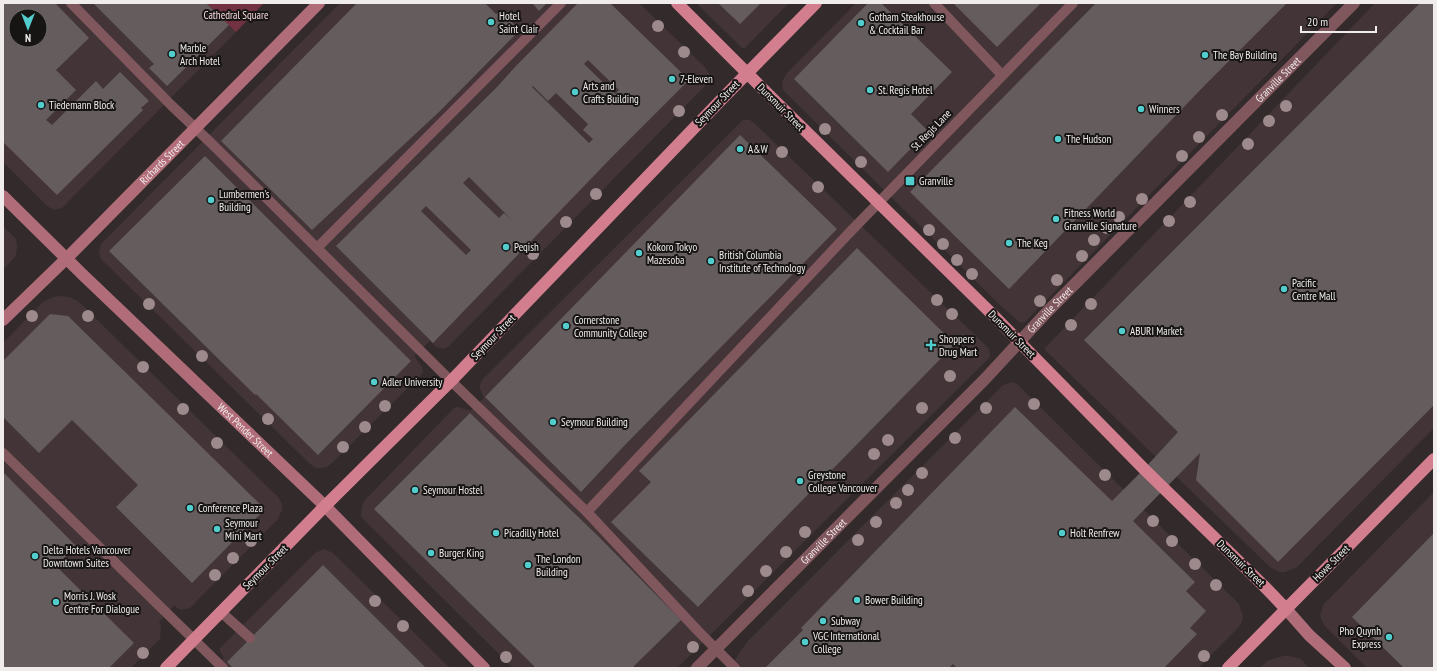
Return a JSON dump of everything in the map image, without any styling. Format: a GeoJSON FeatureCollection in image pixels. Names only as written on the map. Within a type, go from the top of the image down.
{"type":"FeatureCollection","features":[{"type":"Feature","properties":{"kind":"main road","name":"Richards Street"},"geometry":{"type":"LineString","coordinates":[[3,320],[319,3]]}},
{"type":"Feature","properties":{"kind":"main road","name":"Dunsmuir Street"},"geometry":{"type":"LineString","coordinates":[[677,3],[1020,342],[1144,469],[1264,586],[1309,635],[1345,668]]}},
{"type":"Feature","properties":{"kind":"main road","name":"Seymour Street"},"geometry":{"type":"LineString","coordinates":[[166,668],[325,506],[451,381],[816,3]]}},
{"type":"Feature","properties":{"kind":"main road","name":"West Pender Street"},"geometry":{"type":"LineString","coordinates":[[3,196],[325,506],[484,668]]}},
{"type":"Feature","properties":{"kind":"main road","name":"Howe Street"},"geometry":{"type":"LineString","coordinates":[[1228,668],[1434,459]]}},
{"type":"Feature","properties":{"kind":"street","name":"Granville Street"},"geometry":{"type":"LineString","coordinates":[[697,668],[985,379],[1053,307],[1354,3]]}},
{"type":"Feature","properties":{"kind":"lane"},"geometry":{"type":"LineString","coordinates":[[71,3],[451,381],[587,512],[698,631],[735,668]]}},
{"type":"Feature","properties":{"kind":"lane"},"geometry":{"type":"LineString","coordinates":[[317,248],[561,3]]}},
{"type":"Feature","properties":{"kind":"lane"},"geometry":{"type":"LineString","coordinates":[[934,3],[1002,75]]}},
{"type":"Feature","properties":{"kind":"lane","name":"St. Regis Lane"},"geometry":{"type":"LineString","coordinates":[[587,512],[879,202],[1073,3]]}},
{"type":"Feature","properties":{"kind":"lane"},"geometry":{"type":"LineString","coordinates":[[3,453],[223,668]]}},
{"type":"Feature","properties":{"kind":"lane"},"geometry":{"type":"LineString","coordinates":[[221,612],[250,638]]}},
{"type":"Feature","properties":{"kind":"shaded area"},"geometry":{"type":"Polygon","coordinates":[[[3,3],[206,3],[236,32],[62,208],[54,210],[47,206],[3,162],[3,3]]]}},
{"type":"Feature","properties":{"kind":"shaded area"},"geometry":{"type":"Polygon","coordinates":[[[340,3],[639,3],[703,65],[709,73],[709,78],[705,86],[448,347],[444,349],[436,347],[430,341],[414,356],[422,367],[423,372],[420,376],[333,462],[327,467],[316,468],[310,464],[101,259],[99,253],[101,244],[340,3]]]}},
{"type":"Feature","properties":{"kind":"shaded area"},"geometry":{"type":"Polygon","coordinates":[[[696,3],[789,3],[745,48],[742,48],[696,3]]]}},
{"type":"Feature","properties":{"kind":"shaded area"},"geometry":{"type":"Polygon","coordinates":[[[856,3],[1337,3],[1024,323],[1019,322],[1001,306],[783,90],[782,82],[786,74],[856,3]]]}},
{"type":"Feature","properties":{"kind":"shaded area","name":"Pacific Centre Mall"},"geometry":{"type":"Polygon","coordinates":[[[1375,3],[1434,3],[1434,428],[1297,567],[1285,572],[1279,572],[1270,567],[1045,350],[1045,348],[1375,3]]]}},
{"type":"Feature","properties":{"kind":"shaded area"},"geometry":{"type":"Polygon","coordinates":[[[743,120],[750,120],[753,122],[975,335],[989,349],[990,356],[677,668],[513,668],[365,521],[361,516],[362,505],[365,500],[454,408],[458,407],[470,411],[484,398],[480,389],[482,380],[743,120]]]}},
{"type":"Feature","properties":{"kind":"shaded area"},"geometry":{"type":"Polygon","coordinates":[[[3,226],[16,239],[17,246],[16,256],[3,270],[3,226]]]}},
{"type":"Feature","properties":{"kind":"shaded area"},"geometry":{"type":"Polygon","coordinates":[[[59,296],[69,297],[78,301],[278,497],[282,504],[282,510],[278,519],[190,608],[181,610],[174,605],[159,622],[161,625],[160,639],[131,668],[3,668],[3,343],[43,302],[59,296]]]}},
{"type":"Feature","properties":{"kind":"shaded area"},"geometry":{"type":"Polygon","coordinates":[[[1013,382],[1017,384],[1239,604],[1243,616],[1238,628],[1198,668],[731,668],[739,653],[748,641],[1003,385],[1013,382]]]}},
{"type":"Feature","properties":{"kind":"shaded area"},"geometry":{"type":"Polygon","coordinates":[[[1434,492],[1434,668],[1367,668],[1324,625],[1320,616],[1323,605],[1434,492]]]}},
{"type":"Feature","properties":{"kind":"shaded area"},"geometry":{"type":"Polygon","coordinates":[[[324,549],[333,553],[450,668],[214,668],[224,658],[220,648],[315,553],[324,549]]]}},
{"type":"Feature","properties":{"kind":"shaded area"},"geometry":{"type":"Polygon","coordinates":[[[1283,656],[1301,659],[1309,668],[1260,668],[1267,661],[1283,656]]]}},
{"type":"Feature","properties":{"kind":"green space","name":"Cathedral Square"},"geometry":{"type":"Polygon","coordinates":[[[206,3],[264,3],[236,32],[206,3]]]}},
{"type":"Feature","properties":{"kind":"building"},"geometry":{"type":"Polygon","coordinates":[[[3,3],[55,3],[89,38],[56,70],[76,90],[46,120],[52,125],[96,81],[103,89],[120,72],[149,101],[141,108],[143,110],[57,195],[3,142],[3,3]]]}},
{"type":"Feature","properties":{"kind":"building","name":"Marble Arch Hotel"},"geometry":{"type":"Polygon","coordinates":[[[93,3],[206,3],[229,25],[167,86],[149,68],[154,64],[93,3]]]}},
{"type":"Feature","properties":{"kind":"building"},"geometry":{"type":"Polygon","coordinates":[[[357,3],[485,3],[496,14],[500,11],[520,30],[439,112],[312,230],[221,141],[357,3]]]}},
{"type":"Feature","properties":{"kind":"building"},"geometry":{"type":"Polygon","coordinates":[[[532,3],[547,3],[539,11],[532,3]]]}},
{"type":"Feature","properties":{"kind":"building"},"geometry":{"type":"Polygon","coordinates":[[[578,3],[610,3],[689,80],[611,158],[433,343],[336,246],[497,87],[578,3]],[[588,60],[584,64],[615,94],[619,90],[588,60]],[[533,86],[532,87],[589,143],[593,139],[583,130],[588,124],[556,93],[548,101],[533,86]],[[469,177],[463,183],[499,218],[504,213],[512,220],[469,177]],[[426,206],[421,211],[466,255],[471,250],[426,206]]]}},
{"type":"Feature","properties":{"kind":"building"},"geometry":{"type":"Polygon","coordinates":[[[718,3],[761,3],[740,24],[718,3]]]}},
{"type":"Feature","properties":{"kind":"building","name":"St. Regis Hotel"},"geometry":{"type":"Polygon","coordinates":[[[868,3],[881,3],[952,72],[911,114],[928,131],[888,172],[794,79],[868,3]]]}},
{"type":"Feature","properties":{"kind":"building"},"geometry":{"type":"Polygon","coordinates":[[[953,3],[1041,3],[997,47],[953,3]]]}},
{"type":"Feature","properties":{"kind":"building","name":"The Hudson"},"geometry":{"type":"Polygon","coordinates":[[[1096,3],[1287,3],[1205,85],[1009,289],[910,192],[1096,3]]]}},
{"type":"Feature","properties":{"kind":"building","name":"Pacific Centre Mall"},"geometry":{"type":"Polygon","coordinates":[[[1420,3],[1434,3],[1434,405],[1278,562],[1196,480],[1200,453],[1133,521],[1195,582],[1186,591],[1206,611],[1190,628],[1197,634],[1164,668],[957,668],[953,664],[949,668],[765,668],[803,630],[801,628],[1015,407],[1112,501],[1144,469],[1178,432],[1084,340],[1420,3]]]}},
{"type":"Feature","properties":{"kind":"building","name":"British Columbia Institute of Technology"},"geometry":{"type":"Polygon","coordinates":[[[740,135],[837,229],[623,447],[581,492],[485,397],[740,135]]]}},
{"type":"Feature","properties":{"kind":"building"},"geometry":{"type":"Polygon","coordinates":[[[205,156],[411,361],[318,455],[109,251],[205,156]]]}},
{"type":"Feature","properties":{"kind":"building"},"geometry":{"type":"Polygon","coordinates":[[[857,248],[955,344],[698,607],[611,522],[651,482],[639,471],[857,248]]]}},
{"type":"Feature","properties":{"kind":"building"},"geometry":{"type":"Polygon","coordinates":[[[50,314],[68,316],[265,509],[192,583],[116,507],[138,485],[72,420],[39,453],[3,417],[3,361],[50,314]]]}},
{"type":"Feature","properties":{"kind":"building"},"geometry":{"type":"Polygon","coordinates":[[[470,413],[598,536],[681,620],[632,668],[536,668],[374,509],[470,413]]]}},
{"type":"Feature","properties":{"kind":"building","name":"Morris J. Wosk Centre For Dialogue"},"geometry":{"type":"Polygon","coordinates":[[[3,472],[76,546],[56,566],[134,643],[109,668],[3,667],[3,472]]]}},
{"type":"Feature","properties":{"kind":"building"},"geometry":{"type":"Polygon","coordinates":[[[1434,533],[1434,668],[1404,668],[1352,617],[1434,533]]]}},
{"type":"Feature","properties":{"kind":"building"},"geometry":{"type":"Polygon","coordinates":[[[323,565],[426,668],[233,668],[227,662],[323,565]]]}},
{"type":"Feature","properties":{"kind":"place","name":"Hotel Saint Clair"},"geometry":{"type":"Point","coordinates":[491,22]}},
{"type":"Feature","properties":{"kind":"place","name":"Gotham Steakhouse & Cocktail Bar"},"geometry":{"type":"Point","coordinates":[861,23]}},
{"type":"Feature","properties":{"kind":"place","name":"Marble Arch Hotel"},"geometry":{"type":"Point","coordinates":[172,54]}},
{"type":"Feature","properties":{"kind":"place","name":"The Bay Building"},"geometry":{"type":"Point","coordinates":[1205,55]}},
{"type":"Feature","properties":{"kind":"place","name":"7-Eleven"},"geometry":{"type":"Point","coordinates":[672,79]}},
{"type":"Feature","properties":{"kind":"place","name":"St. Regis Hotel"},"geometry":{"type":"Point","coordinates":[870,90]}},
{"type":"Feature","properties":{"kind":"place","name":"Arts and Crafts Building"},"geometry":{"type":"Point","coordinates":[575,92]}},
{"type":"Feature","properties":{"kind":"place","name":"Tiedemann Block"},"geometry":{"type":"Point","coordinates":[41,105]}},
{"type":"Feature","properties":{"kind":"place","name":"Winners"},"geometry":{"type":"Point","coordinates":[1141,109]}},
{"type":"Feature","properties":{"kind":"place","name":"The Hudson"},"geometry":{"type":"Point","coordinates":[1058,139]}},
{"type":"Feature","properties":{"kind":"place","name":"A&W"},"geometry":{"type":"Point","coordinates":[740,149]}},
{"type":"Feature","properties":{"kind":"place","name":"Granville"},"geometry":{"type":"Point","coordinates":[910,181]}},
{"type":"Feature","properties":{"kind":"place","name":"Lumbermen's Building"},"geometry":{"type":"Point","coordinates":[211,200]}},
{"type":"Feature","properties":{"kind":"place","name":"Fitness World Granville Signature"},"geometry":{"type":"Point","coordinates":[1056,219]}},
{"type":"Feature","properties":{"kind":"place","name":"The Keg"},"geometry":{"type":"Point","coordinates":[1009,243]}},
{"type":"Feature","properties":{"kind":"place","name":"Peqish"},"geometry":{"type":"Point","coordinates":[506,247]}},
{"type":"Feature","properties":{"kind":"place","name":"Kokoro Tokyo Mazesoba"},"geometry":{"type":"Point","coordinates":[639,253]}},
{"type":"Feature","properties":{"kind":"place","name":"British Columbia Institute of Technology"},"geometry":{"type":"Point","coordinates":[711,261]}},
{"type":"Feature","properties":{"kind":"place","name":"Pacific Centre Mall"},"geometry":{"type":"Point","coordinates":[1284,289]}},
{"type":"Feature","properties":{"kind":"place","name":"Cornerstone Community College"},"geometry":{"type":"Point","coordinates":[566,326]}},
{"type":"Feature","properties":{"kind":"place","name":"ABURI Market"},"geometry":{"type":"Point","coordinates":[1122,331]}},
{"type":"Feature","properties":{"kind":"place","name":"Shoppers Drug Mart"},"geometry":{"type":"Point","coordinates":[931,345]}},
{"type":"Feature","properties":{"kind":"place","name":"Adler University"},"geometry":{"type":"Point","coordinates":[374,382]}},
{"type":"Feature","properties":{"kind":"place","name":"Seymour Building"},"geometry":{"type":"Point","coordinates":[553,422]}},
{"type":"Feature","properties":{"kind":"place","name":"Greystone College Vancouver"},"geometry":{"type":"Point","coordinates":[800,481]}},
{"type":"Feature","properties":{"kind":"place","name":"Seymour Hostel"},"geometry":{"type":"Point","coordinates":[415,490]}},
{"type":"Feature","properties":{"kind":"place","name":"Conference Plaza"},"geometry":{"type":"Point","coordinates":[190,508]}},
{"type":"Feature","properties":{"kind":"place","name":"Seymour Mini Mart"},"geometry":{"type":"Point","coordinates":[217,529]}},
{"type":"Feature","properties":{"kind":"place","name":"Picadilly Hotel"},"geometry":{"type":"Point","coordinates":[496,533]}},
{"type":"Feature","properties":{"kind":"place","name":"Holt Renfrew"},"geometry":{"type":"Point","coordinates":[1062,533]}},
{"type":"Feature","properties":{"kind":"place","name":"Burger King"},"geometry":{"type":"Point","coordinates":[431,553]}},
{"type":"Feature","properties":{"kind":"place","name":"Delta Hotels Vancouver Downtown Suites"},"geometry":{"type":"Point","coordinates":[35,556]}},
{"type":"Feature","properties":{"kind":"place","name":"The London Building"},"geometry":{"type":"Point","coordinates":[528,565]}},
{"type":"Feature","properties":{"kind":"place","name":"Bower Building"},"geometry":{"type":"Point","coordinates":[857,600]}},
{"type":"Feature","properties":{"kind":"place","name":"Morris J. Wosk Centre For Dialogue"},"geometry":{"type":"Point","coordinates":[56,602]}},
{"type":"Feature","properties":{"kind":"place","name":"Subway"},"geometry":{"type":"Point","coordinates":[823,621]}},
{"type":"Feature","properties":{"kind":"place","name":"Pho Quynh Express"},"geometry":{"type":"Point","coordinates":[1389,637]}},
{"type":"Feature","properties":{"kind":"place","name":"VGC International College"},"geometry":{"type":"Point","coordinates":[805,642]}}]}
